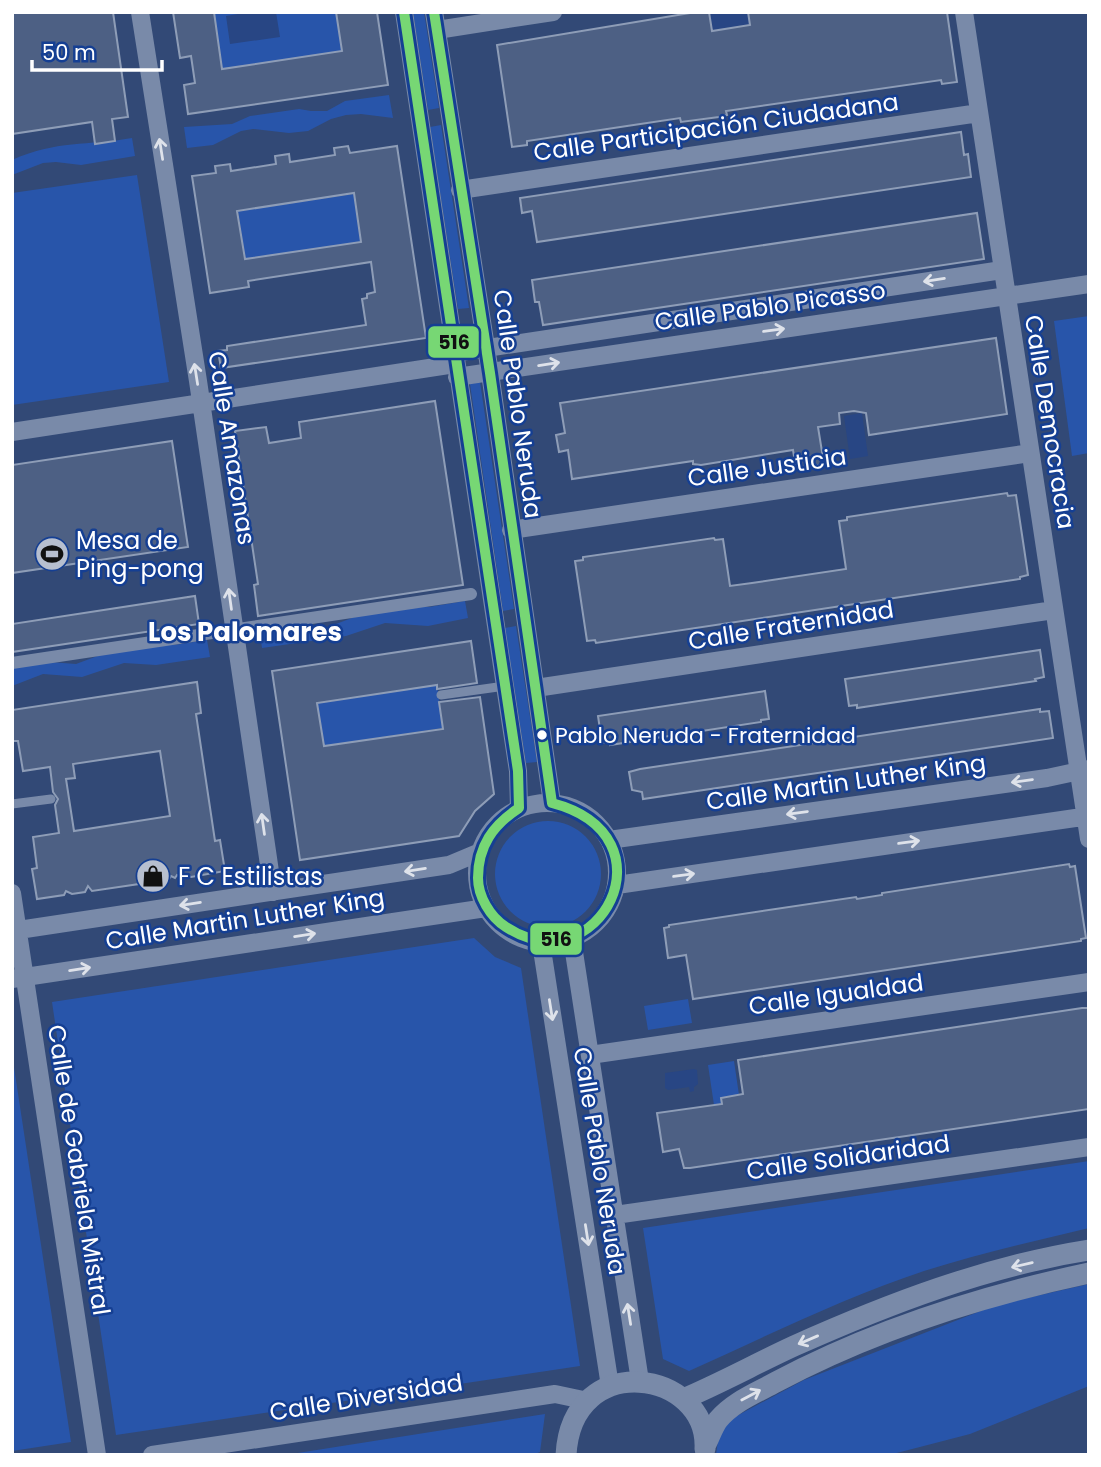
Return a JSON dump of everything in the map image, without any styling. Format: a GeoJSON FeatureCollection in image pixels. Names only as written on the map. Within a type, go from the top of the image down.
{"type":"FeatureCollection","features":[{"type":"Feature","properties":{"kind":"street","name":"Calle Amazonas"},"geometry":{"type":"LineString","coordinates":[[140,12],[273,892]]}},
{"type":"Feature","properties":{"kind":"street"},"geometry":{"type":"LineString","coordinates":[[404,12],[518,771],[519,808]]}},
{"type":"Feature","properties":{"kind":"street"},"geometry":{"type":"LineString","coordinates":[[436,21],[553,12]]}},
{"type":"Feature","properties":{"kind":"street","name":"Calle Democracia"},"geometry":{"type":"LineString","coordinates":[[964,12],[1054,610],[1084,769],[1089,839]]}},
{"type":"Feature","properties":{"kind":"street","name":"Calle Pablo Neruda"},"geometry":{"type":"LineString","coordinates":[[436,21],[552,803]]}},
{"type":"Feature","properties":{"kind":"street","name":"Calle Participación Ciudadana"},"geometry":{"type":"LineString","coordinates":[[460,190],[979,113]]}},
{"type":"Feature","properties":{"kind":"street","name":"Calle Pablo Picasso"},"geometry":{"type":"LineString","coordinates":[[12,432],[455,365],[486,349],[1002,270]]}},
{"type":"Feature","properties":{"kind":"street","name":"Calle Pablo Picasso"},"geometry":{"type":"LineString","coordinates":[[455,365],[490,373],[1089,284]]}},
{"type":"Feature","properties":{"kind":"street","name":"Calle Justicia"},"geometry":{"type":"LineString","coordinates":[[511,530],[1030,453]]}},
{"type":"Feature","properties":{"kind":"street"},"geometry":{"type":"LineString","coordinates":[[12,663],[471,594]]}},
{"type":"Feature","properties":{"kind":"street","name":"Calle Fraternidad"},"geometry":{"type":"LineString","coordinates":[[536,688],[1054,610]]}},
{"type":"Feature","properties":{"kind":"street","name":"Calle Martin Luther King"},"geometry":{"type":"LineString","coordinates":[[609,840],[1047,778],[1084,769]]}},
{"type":"Feature","properties":{"kind":"street"},"geometry":{"type":"LineString","coordinates":[[552,803],[586,814],[600,826],[609,840],[617,862],[617,885],[613,901],[601,918],[572,939],[541,943],[509,932],[486,908],[479,896],[477,866],[480,852],[496,825],[519,808],[552,803]]}},
{"type":"Feature","properties":{"kind":"street"},"geometry":{"type":"LineString","coordinates":[[617,885],[1087,816]]}},
{"type":"Feature","properties":{"kind":"street","name":"Calle Martin Luther King"},"geometry":{"type":"LineString","coordinates":[[15,931],[449,865],[480,852]]}},
{"type":"Feature","properties":{"kind":"street","name":"Calle de Gabriela Mistral"},"geometry":{"type":"LineString","coordinates":[[12,893],[19,978],[97,1455]]}},
{"type":"Feature","properties":{"kind":"street","name":"Calle Martin Luther King"},"geometry":{"type":"LineString","coordinates":[[19,978],[486,908]]}},
{"type":"Feature","properties":{"kind":"street","name":"Calle Pablo Neruda"},"geometry":{"type":"LineString","coordinates":[[572,939],[640,1381]]}},
{"type":"Feature","properties":{"kind":"street","name":"Calle Pablo Neruda"},"geometry":{"type":"LineString","coordinates":[[541,943],[610,1386]]}},
{"type":"Feature","properties":{"kind":"street","name":"Calle Igualdad"},"geometry":{"type":"LineString","coordinates":[[590,1055],[1089,982]]}},
{"type":"Feature","properties":{"kind":"street","name":"Calle Solidaridad"},"geometry":{"type":"LineString","coordinates":[[615,1215],[1089,1147]]}},
{"type":"Feature","properties":{"kind":"street"},"geometry":{"type":"LineString","coordinates":[[683,1399],[882,1308],[1003,1269],[1089,1250]]}},
{"type":"Feature","properties":{"kind":"street"},"geometry":{"type":"LineString","coordinates":[[705,1449],[718,1420],[733,1407],[804,1367],[892,1329],[1029,1286],[1089,1273]]}},
{"type":"Feature","properties":{"kind":"street"},"geometry":{"type":"LineString","coordinates":[[566,1455],[567,1437],[575,1418],[587,1401],[610,1386],[640,1381],[663,1387],[683,1399],[702,1427],[705,1449]]}},
{"type":"Feature","properties":{"kind":"street","name":"Calle Diversidad"},"geometry":{"type":"LineString","coordinates":[[152,1455],[555,1394],[587,1401]]}},
{"type":"Feature","properties":{"kind":"lane"},"geometry":{"type":"LineString","coordinates":[[441,695],[505,686]]}},
{"type":"Feature","properties":{"kind":"lane"},"geometry":{"type":"LineString","coordinates":[[12,804],[51,799]]}},
{"type":"Feature","properties":{"kind":"shaded area"},"geometry":{"type":"Polygon","coordinates":[[[214,12],[336,12],[342,51],[222,69],[214,12]]]}},
{"type":"Feature","properties":{"kind":"shaded area"},"geometry":{"type":"Polygon","coordinates":[[[276,12],[280,37],[230,44],[226,16],[276,12]]]}},
{"type":"Feature","properties":{"kind":"shaded area"},"geometry":{"type":"Polygon","coordinates":[[[413,12],[424,12],[439,108],[428,110],[413,12]]]}},
{"type":"Feature","properties":{"kind":"shaded area"},"geometry":{"type":"Polygon","coordinates":[[[709,12],[748,12],[750,25],[712,31],[709,12]]]}},
{"type":"Feature","properties":{"kind":"shaded area"},"geometry":{"type":"Polygon","coordinates":[[[389,95],[393,118],[346,115],[331,119],[308,131],[289,133],[253,129],[241,131],[213,145],[187,148],[184,127],[232,124],[250,116],[299,109],[327,111],[345,101],[389,95]]]}},
{"type":"Feature","properties":{"kind":"shaded area"},"geometry":{"type":"Polygon","coordinates":[[[441,125],[469,308],[458,309],[430,127],[441,125]]]}},
{"type":"Feature","properties":{"kind":"shaded area"},"geometry":{"type":"Polygon","coordinates":[[[132,138],[135,156],[81,165],[43,163],[12,175],[12,160],[43,149],[132,138]]]}},
{"type":"Feature","properties":{"kind":"shaded area"},"geometry":{"type":"Polygon","coordinates":[[[137,175],[169,382],[12,405],[12,193],[137,175]]]}},
{"type":"Feature","properties":{"kind":"shaded area"},"geometry":{"type":"Polygon","coordinates":[[[354,194],[361,242],[245,259],[238,211],[354,194]]]}},
{"type":"Feature","properties":{"kind":"shaded area"},"geometry":{"type":"Polygon","coordinates":[[[1089,316],[1089,453],[1072,456],[1054,321],[1089,316]]]}},
{"type":"Feature","properties":{"kind":"shaded area"},"geometry":{"type":"Polygon","coordinates":[[[480,382],[514,609],[503,611],[470,384],[480,382]]]}},
{"type":"Feature","properties":{"kind":"shaded area"},"geometry":{"type":"Polygon","coordinates":[[[862,413],[868,456],[850,459],[844,416],[862,413]]]}},
{"type":"Feature","properties":{"kind":"shaded area"},"geometry":{"type":"Polygon","coordinates":[[[465,601],[468,618],[428,626],[385,623],[346,636],[262,648],[259,628],[278,625],[328,627],[373,610],[407,605],[429,607],[465,601]]]}},
{"type":"Feature","properties":{"kind":"shaded area"},"geometry":{"type":"Polygon","coordinates":[[[516,626],[537,762],[526,763],[505,628],[516,626]]]}},
{"type":"Feature","properties":{"kind":"shaded area"},"geometry":{"type":"Polygon","coordinates":[[[207,640],[210,657],[156,665],[124,663],[82,677],[43,674],[12,686],[12,664],[36,661],[76,664],[111,651],[207,640]]]}},
{"type":"Feature","properties":{"kind":"shaded area"},"geometry":{"type":"Polygon","coordinates":[[[437,685],[443,728],[324,746],[317,703],[437,685]]]}},
{"type":"Feature","properties":{"kind":"shaded area"},"geometry":{"type":"Polygon","coordinates":[[[548,821],[568,825],[586,836],[597,854],[601,874],[597,894],[586,912],[568,923],[548,927],[528,923],[510,912],[499,894],[495,874],[499,854],[510,836],[528,825],[548,821]]]}},
{"type":"Feature","properties":{"kind":"shaded area"},"geometry":{"type":"Polygon","coordinates":[[[474,938],[495,957],[521,968],[580,1366],[116,1435],[52,1002],[474,938]]]}},
{"type":"Feature","properties":{"kind":"shaded area"},"geometry":{"type":"Polygon","coordinates":[[[688,999],[692,1023],[648,1030],[644,1006],[688,999]]]}},
{"type":"Feature","properties":{"kind":"shaded area"},"geometry":{"type":"Polygon","coordinates":[[[12,1054],[71,1442],[12,1451],[12,1054]]]}},
{"type":"Feature","properties":{"kind":"shaded area"},"geometry":{"type":"Polygon","coordinates":[[[734,1061],[739,1095],[721,1098],[722,1104],[714,1105],[708,1065],[734,1061]]]}},
{"type":"Feature","properties":{"kind":"shaded area"},"geometry":{"type":"Polygon","coordinates":[[[697,1070],[698,1084],[694,1091],[690,1092],[689,1087],[668,1090],[665,1088],[665,1073],[697,1070]]]}},
{"type":"Feature","properties":{"kind":"shaded area"},"geometry":{"type":"Polygon","coordinates":[[[1089,1161],[1089,1228],[924,1271],[805,1318],[689,1371],[663,1359],[643,1228],[1089,1161]]]}},
{"type":"Feature","properties":{"kind":"shaded area"},"geometry":{"type":"Polygon","coordinates":[[[1089,1284],[1089,1386],[970,1434],[889,1455],[716,1455],[719,1433],[731,1419],[804,1380],[996,1305],[1089,1284]]]}},
{"type":"Feature","properties":{"kind":"shaded area"},"geometry":{"type":"Polygon","coordinates":[[[545,1414],[540,1452],[533,1455],[285,1455],[545,1414]]]}},
{"type":"Feature","properties":{"kind":"building"},"geometry":{"type":"Polygon","coordinates":[[[12,12],[113,12],[128,117],[112,119],[115,141],[95,144],[92,122],[12,134],[12,12]]]}},
{"type":"Feature","properties":{"kind":"building"},"geometry":{"type":"Polygon","coordinates":[[[173,12],[214,12],[222,69],[342,51],[336,12],[377,12],[388,85],[188,114],[184,85],[195,83],[191,56],[180,58],[173,12]]]}},
{"type":"Feature","properties":{"kind":"building"},"geometry":{"type":"Polygon","coordinates":[[[709,12],[712,31],[750,25],[748,12],[947,12],[957,82],[942,84],[941,80],[726,111],[727,115],[719,117],[681,122],[680,118],[527,141],[527,145],[512,147],[497,45],[709,12]]]}},
{"type":"Feature","properties":{"kind":"building"},"geometry":{"type":"Polygon","coordinates":[[[961,132],[971,177],[537,242],[532,211],[522,213],[520,198],[961,132]]]}},
{"type":"Feature","properties":{"kind":"building"},"geometry":{"type":"Polygon","coordinates":[[[348,146],[350,153],[397,146],[426,338],[221,368],[218,351],[227,350],[227,346],[366,325],[362,299],[375,292],[371,262],[248,281],[249,287],[210,293],[192,176],[216,173],[215,166],[230,164],[231,171],[276,164],[275,156],[289,154],[290,162],[335,155],[334,148],[348,146]],[[354,193],[237,211],[245,259],[361,242],[354,193]]]}},
{"type":"Feature","properties":{"kind":"building"},"geometry":{"type":"Polygon","coordinates":[[[977,213],[984,259],[543,325],[539,302],[535,302],[532,280],[977,213]]]}},
{"type":"Feature","properties":{"kind":"building"},"geometry":{"type":"Polygon","coordinates":[[[996,338],[1007,414],[869,435],[866,413],[839,413],[840,424],[818,427],[824,464],[796,469],[793,450],[701,465],[693,464],[693,461],[572,479],[568,450],[559,452],[556,435],[565,433],[560,403],[996,338]]]}},
{"type":"Feature","properties":{"kind":"building"},"geometry":{"type":"Polygon","coordinates":[[[435,401],[463,585],[258,616],[254,585],[258,584],[235,431],[266,427],[269,443],[301,438],[299,422],[435,401]]]}},
{"type":"Feature","properties":{"kind":"building"},"geometry":{"type":"Polygon","coordinates":[[[172,441],[188,547],[12,573],[12,465],[172,441]]]}},
{"type":"Feature","properties":{"kind":"building"},"geometry":{"type":"Polygon","coordinates":[[[1007,493],[1008,496],[1016,495],[1028,575],[1020,579],[596,643],[595,640],[587,641],[575,561],[583,560],[583,557],[714,538],[723,539],[730,586],[846,569],[839,521],[847,520],[847,517],[1007,493]]]}},
{"type":"Feature","properties":{"kind":"building"},"geometry":{"type":"Polygon","coordinates":[[[195,596],[199,624],[12,652],[12,624],[195,596]]]}},
{"type":"Feature","properties":{"kind":"building"},"geometry":{"type":"Polygon","coordinates":[[[471,641],[477,683],[437,689],[437,685],[317,703],[324,746],[443,729],[439,702],[480,697],[494,794],[475,811],[459,836],[300,860],[272,671],[471,641]]]}},
{"type":"Feature","properties":{"kind":"building"},"geometry":{"type":"Polygon","coordinates":[[[1040,650],[1044,677],[1035,679],[1036,681],[857,708],[857,705],[849,706],[845,679],[1040,650]]]}},
{"type":"Feature","properties":{"kind":"building"},"geometry":{"type":"Polygon","coordinates":[[[197,682],[201,713],[196,714],[215,841],[220,840],[225,871],[191,877],[177,875],[175,878],[171,876],[169,879],[147,883],[143,880],[139,884],[92,891],[88,886],[85,892],[72,894],[66,891],[64,895],[37,899],[32,869],[37,868],[33,837],[59,833],[55,805],[58,799],[53,792],[50,767],[23,771],[18,741],[12,741],[12,710],[197,682]],[[160,751],[73,764],[75,778],[66,779],[74,831],[170,816],[160,751]]]}},
{"type":"Feature","properties":{"kind":"building"},"geometry":{"type":"Polygon","coordinates":[[[765,691],[769,719],[761,722],[610,745],[610,742],[602,743],[598,716],[765,691]]]}},
{"type":"Feature","properties":{"kind":"building"},"geometry":{"type":"Polygon","coordinates":[[[1040,709],[1040,712],[1049,711],[1053,738],[643,799],[642,792],[632,790],[629,772],[640,769],[1040,709]]]}},
{"type":"Feature","properties":{"kind":"building"},"geometry":{"type":"Polygon","coordinates":[[[1069,864],[1070,867],[1075,866],[1086,938],[1081,941],[693,999],[686,955],[668,958],[664,928],[669,925],[856,897],[857,899],[1069,864]]]}},
{"type":"Feature","properties":{"kind":"building"},"geometry":{"type":"Polygon","coordinates":[[[1089,1008],[1089,1109],[690,1168],[684,1168],[679,1149],[663,1152],[657,1113],[722,1104],[721,1098],[743,1094],[738,1060],[1089,1008]]]}},
{"type":"Feature","properties":{"kind":"transit line","name":"516"},"geometry":{"type":"LineString","coordinates":[[404,12],[518,771],[519,808],[495,829],[484,846],[479,867],[479,885],[490,912],[506,927],[540,940],[570,938],[594,923],[611,900],[617,873],[611,845],[590,820],[552,803],[490,373],[434,12]]}},
{"type":"Feature","properties":{"kind":"place","name":"Mesa de Ping-pong"},"geometry":{"type":"Point","coordinates":[52,554]}},
{"type":"Feature","properties":{"kind":"place","name":"Pablo Neruda - Fraternidad"},"geometry":{"type":"Point","coordinates":[542,735]}},
{"type":"Feature","properties":{"kind":"place","name":"F C Estilistas"},"geometry":{"type":"Point","coordinates":[153,876]}},
{"type":"Feature","properties":{"kind":"district","name":"Los Palomares"},"geometry":{"type":"Point","coordinates":[245,632]}}]}
